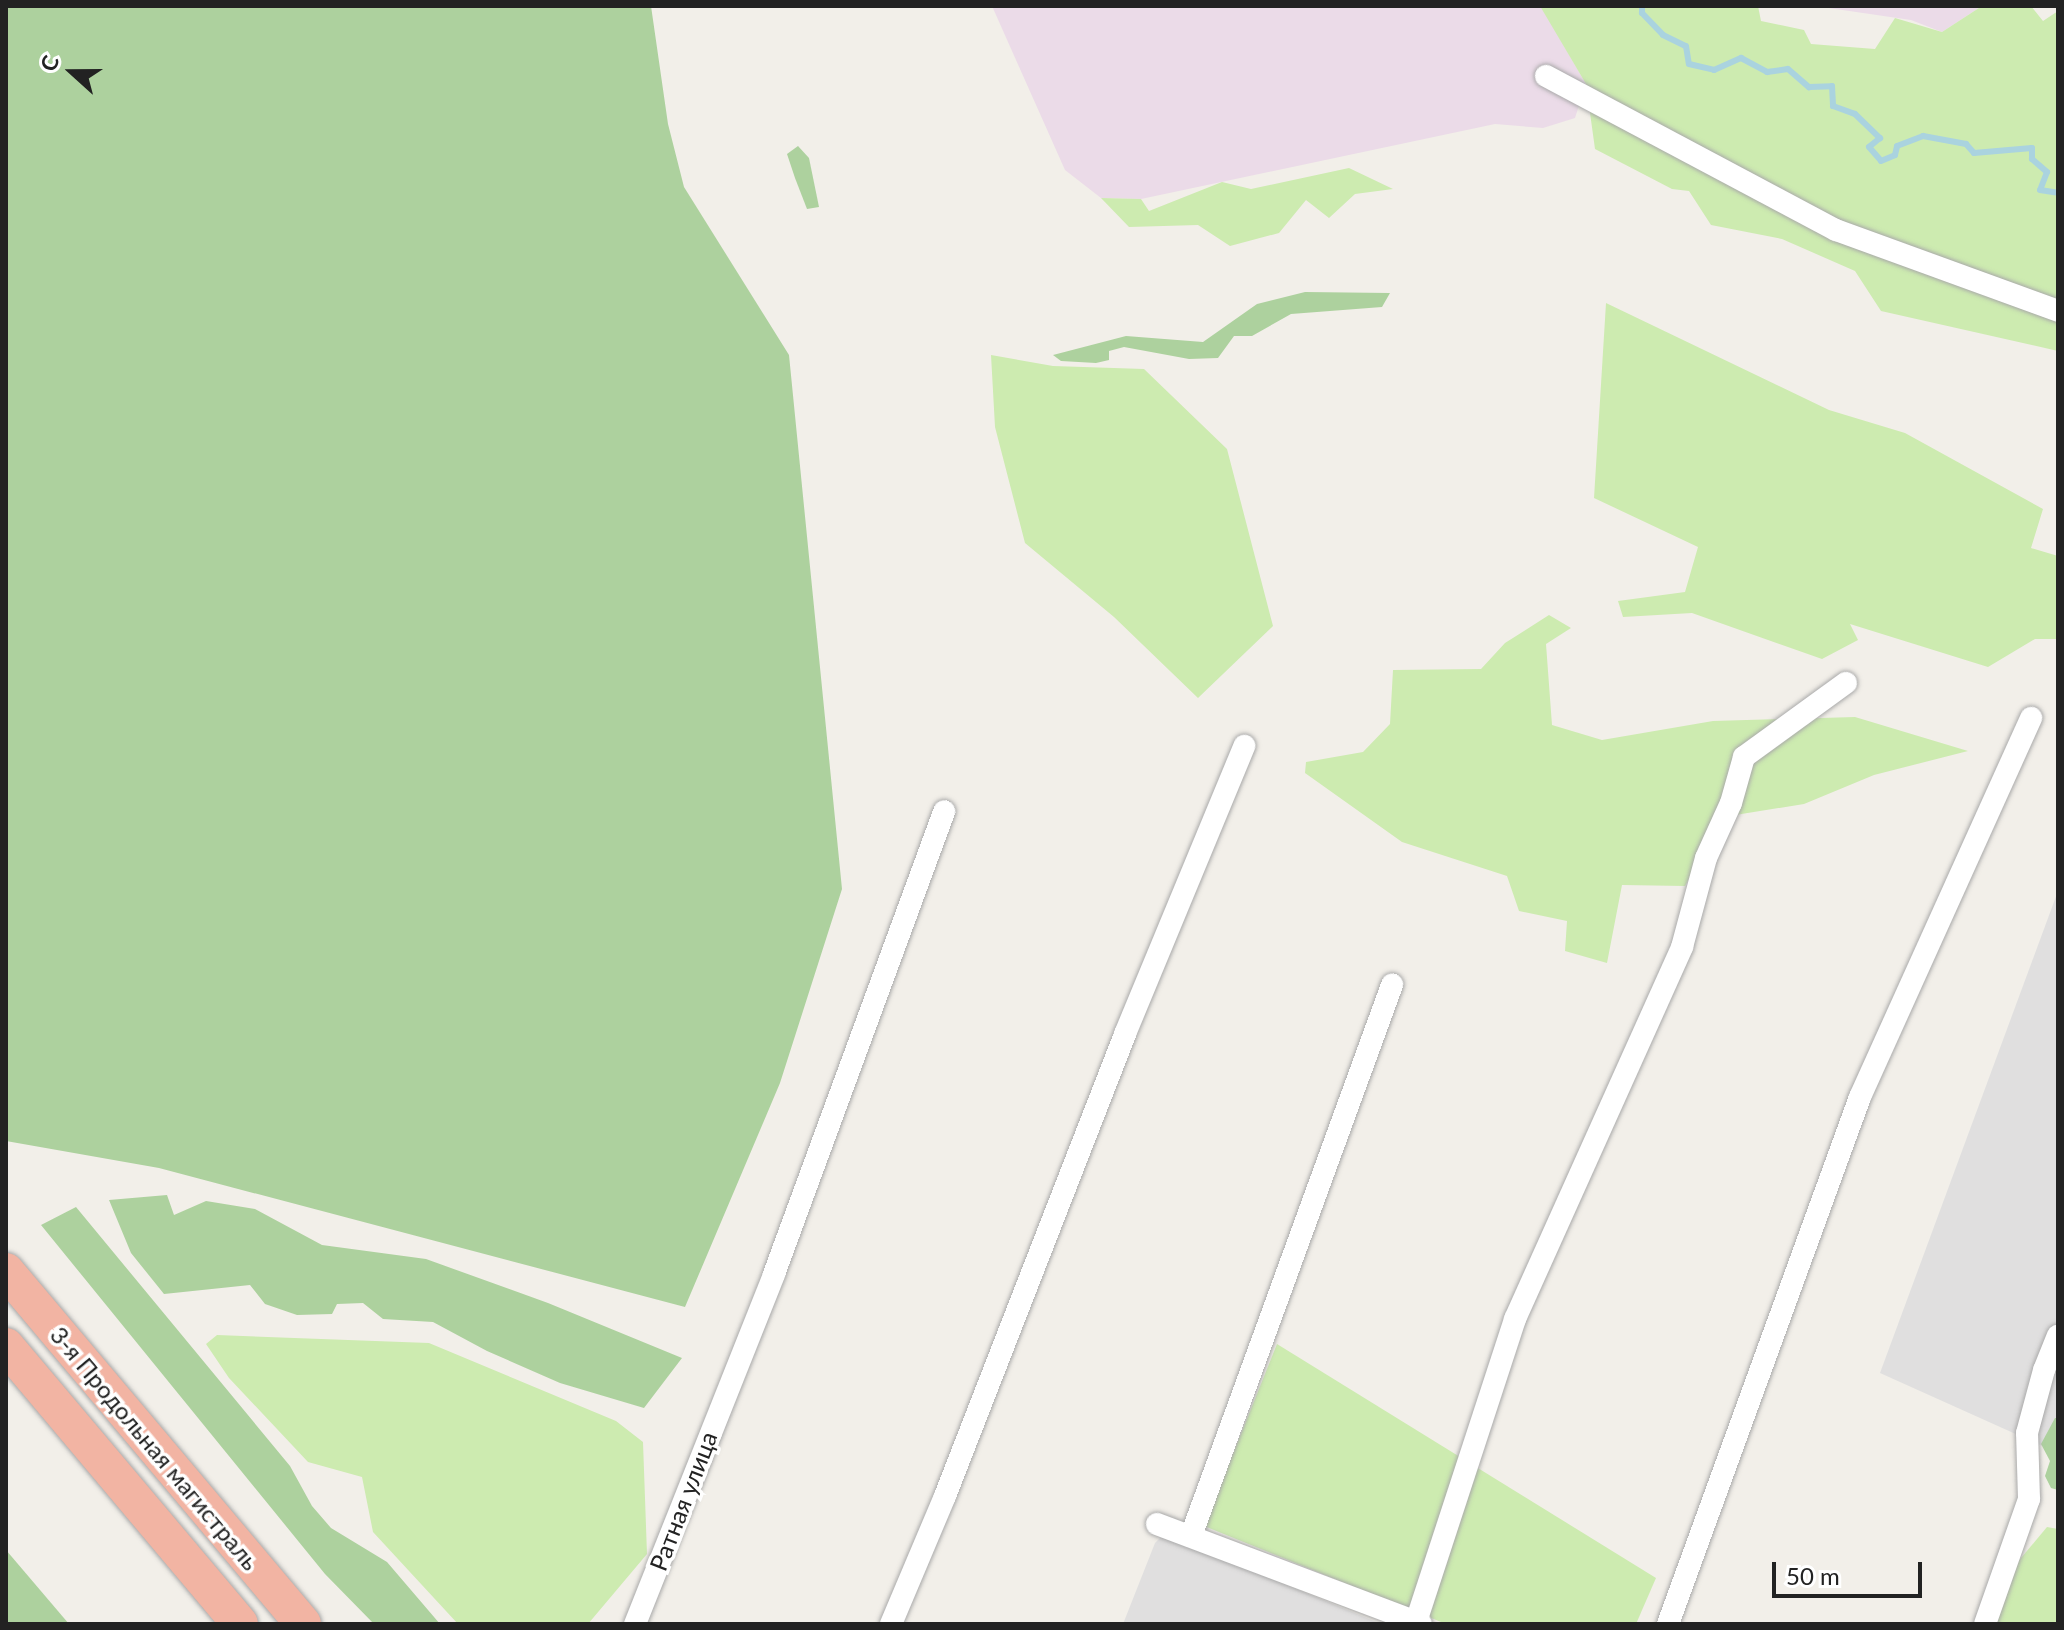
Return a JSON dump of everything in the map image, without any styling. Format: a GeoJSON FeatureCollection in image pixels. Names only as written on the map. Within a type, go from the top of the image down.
{"type":"FeatureCollection","features":[{"type":"Feature","properties":{"kind":"highway","name":"3-я Продольная магистраль"},"geometry":{"type":"LineString","coordinates":[[6,1271],[303,1624]]}},
{"type":"Feature","properties":{"kind":"highway","name":"3-я Продольная магистраль"},"geometry":{"type":"LineString","coordinates":[[6,1346],[240,1624]]}},
{"type":"Feature","properties":{"kind":"street"},"geometry":{"type":"LineString","coordinates":[[1546,76],[1836,230],[2058,311]]}},
{"type":"Feature","properties":{"kind":"street"},"geometry":{"type":"LineString","coordinates":[[1157,1524],[1419,1623],[1515,1319],[1682,947],[1706,858],[1731,803],[1744,757],[1846,683]]}},
{"type":"Feature","properties":{"kind":"street"},"geometry":{"type":"LineString","coordinates":[[1668,1624],[1860,1097],[2031,718]]}},
{"type":"Feature","properties":{"kind":"street"},"geometry":{"type":"LineString","coordinates":[[891,1624],[945,1496],[1125,1034],[1244,746]]}},
{"type":"Feature","properties":{"kind":"street","name":"Ратная улица"},"geometry":{"type":"LineString","coordinates":[[635,1624],[774,1274],[944,811]]}},
{"type":"Feature","properties":{"kind":"street"},"geometry":{"type":"LineString","coordinates":[[1191,1536],[1392,985]]}},
{"type":"Feature","properties":{"kind":"street"},"geometry":{"type":"LineString","coordinates":[[1985,1624],[2029,1499],[2027,1433],[2044,1370],[2058,1336]]}},
{"type":"Feature","properties":{"kind":"shaded area"},"geometry":{"type":"Polygon","coordinates":[[[992,6],[1541,6],[1586,84],[1575,118],[1543,128],[1495,124],[1141,199],[1101,198],[1065,170],[992,6]]]}},
{"type":"Feature","properties":{"kind":"shaded area"},"geometry":{"type":"Polygon","coordinates":[[[1815,6],[1982,6],[1942,32],[1911,20],[1815,6]]]}},
{"type":"Feature","properties":{"kind":"shaded area"},"geometry":{"type":"Polygon","coordinates":[[[2058,891],[2058,1453],[1880,1373],[2058,891]]]}},
{"type":"Feature","properties":{"kind":"shaded area"},"geometry":{"type":"Polygon","coordinates":[[[1164,1534],[1381,1624],[1123,1624],[1155,1543],[1164,1534]]]}},
{"type":"Feature","properties":{"kind":"green space"},"geometry":{"type":"Polygon","coordinates":[[[6,6],[651,6],[668,124],[684,187],[789,355],[842,889],[780,1083],[685,1307],[159,1168],[6,1141],[6,6]]]}},
{"type":"Feature","properties":{"kind":"green space"},"geometry":{"type":"Polygon","coordinates":[[[1540,6],[1758,6],[1761,21],[1804,30],[1811,44],[1875,49],[1895,18],[1942,32],[1982,6],[2031,6],[2043,21],[2058,11],[2058,351],[1881,311],[1855,271],[1782,239],[1711,225],[1689,191],[1672,189],[1595,149],[1586,84],[1540,6]]]}},
{"type":"Feature","properties":{"kind":"green space"},"geometry":{"type":"Polygon","coordinates":[[[798,146],[809,158],[819,207],[807,209],[795,178],[787,154],[798,146]]]}},
{"type":"Feature","properties":{"kind":"green space"},"geometry":{"type":"Polygon","coordinates":[[[1349,168],[1393,189],[1355,194],[1329,218],[1306,200],[1279,233],[1230,246],[1198,225],[1129,227],[1101,198],[1141,199],[1149,211],[1222,182],[1251,189],[1349,168]]]}},
{"type":"Feature","properties":{"kind":"green space"},"geometry":{"type":"Polygon","coordinates":[[[1305,292],[1390,293],[1382,307],[1291,314],[1252,336],[1234,336],[1218,358],[1189,359],[1124,347],[1109,351],[1109,360],[1096,363],[1061,361],[1053,355],[1126,336],[1203,342],[1257,304],[1305,292]]]}},
{"type":"Feature","properties":{"kind":"green space"},"geometry":{"type":"Polygon","coordinates":[[[1606,303],[1829,410],[1905,433],[2043,509],[2031,548],[2058,556],[2058,639],[2035,639],[1988,667],[1850,624],[1858,640],[1822,659],[1692,613],[1623,617],[1618,601],[1685,592],[1698,547],[1594,498],[1606,303]]]}},
{"type":"Feature","properties":{"kind":"green space"},"geometry":{"type":"Polygon","coordinates":[[[991,355],[1053,366],[1144,369],[1227,449],[1273,626],[1198,698],[1114,617],[1025,543],[995,427],[991,355]]]}},
{"type":"Feature","properties":{"kind":"green space"},"geometry":{"type":"Polygon","coordinates":[[[1549,615],[1571,628],[1546,644],[1552,725],[1602,740],[1713,721],[1855,717],[1968,751],[1874,775],[1804,804],[1723,817],[1685,886],[1622,885],[1607,963],[1565,951],[1567,921],[1519,911],[1507,876],[1402,842],[1305,773],[1306,762],[1363,752],[1390,724],[1393,670],[1481,669],[1505,643],[1549,615]]]}},
{"type":"Feature","properties":{"kind":"green space"},"geometry":{"type":"Polygon","coordinates":[[[167,1195],[174,1215],[206,1201],[255,1209],[322,1245],[426,1259],[548,1303],[682,1358],[644,1408],[560,1383],[487,1351],[433,1322],[383,1319],[363,1303],[337,1304],[332,1314],[297,1315],[265,1304],[250,1285],[164,1294],[131,1253],[109,1200],[167,1195]]]}},
{"type":"Feature","properties":{"kind":"green space"},"geometry":{"type":"Polygon","coordinates":[[[76,1207],[290,1466],[312,1506],[331,1528],[387,1562],[440,1624],[374,1624],[325,1574],[41,1225],[76,1207]]]}},
{"type":"Feature","properties":{"kind":"green space"},"geometry":{"type":"Polygon","coordinates":[[[217,1335],[429,1343],[616,1421],[643,1442],[647,1554],[588,1624],[458,1624],[373,1532],[362,1477],[308,1462],[229,1378],[206,1344],[217,1335]]]}},
{"type":"Feature","properties":{"kind":"green space"},"geometry":{"type":"Polygon","coordinates":[[[1277,1344],[1656,1578],[1636,1624],[1446,1624],[1204,1526],[1277,1344]]]}},
{"type":"Feature","properties":{"kind":"green space"},"geometry":{"type":"Polygon","coordinates":[[[2055,1418],[2058,1418],[2058,1490],[2051,1488],[2045,1476],[2050,1461],[2041,1444],[2055,1418]]]}},
{"type":"Feature","properties":{"kind":"green space"},"geometry":{"type":"Polygon","coordinates":[[[2047,1527],[2058,1529],[2058,1624],[1995,1624],[2016,1564],[2047,1527]]]}},
{"type":"Feature","properties":{"kind":"green space"},"geometry":{"type":"Polygon","coordinates":[[[6,1550],[69,1624],[6,1624],[6,1550]]]}},
{"type":"Feature","properties":{"kind":"waterway"},"geometry":{"type":"LineString","coordinates":[[1642,6],[1642,13],[1663,35],[1686,46],[1689,64],[1714,70],[1741,58],[1767,72],[1788,69],[1809,87],[1832,86],[1833,106],[1855,114],[1880,138],[1869,147],[1881,161],[1895,155],[1897,146],[1923,136],[1966,144],[1974,153],[2032,148],[2032,159],[2047,172],[2040,190],[2058,193]]}}]}
